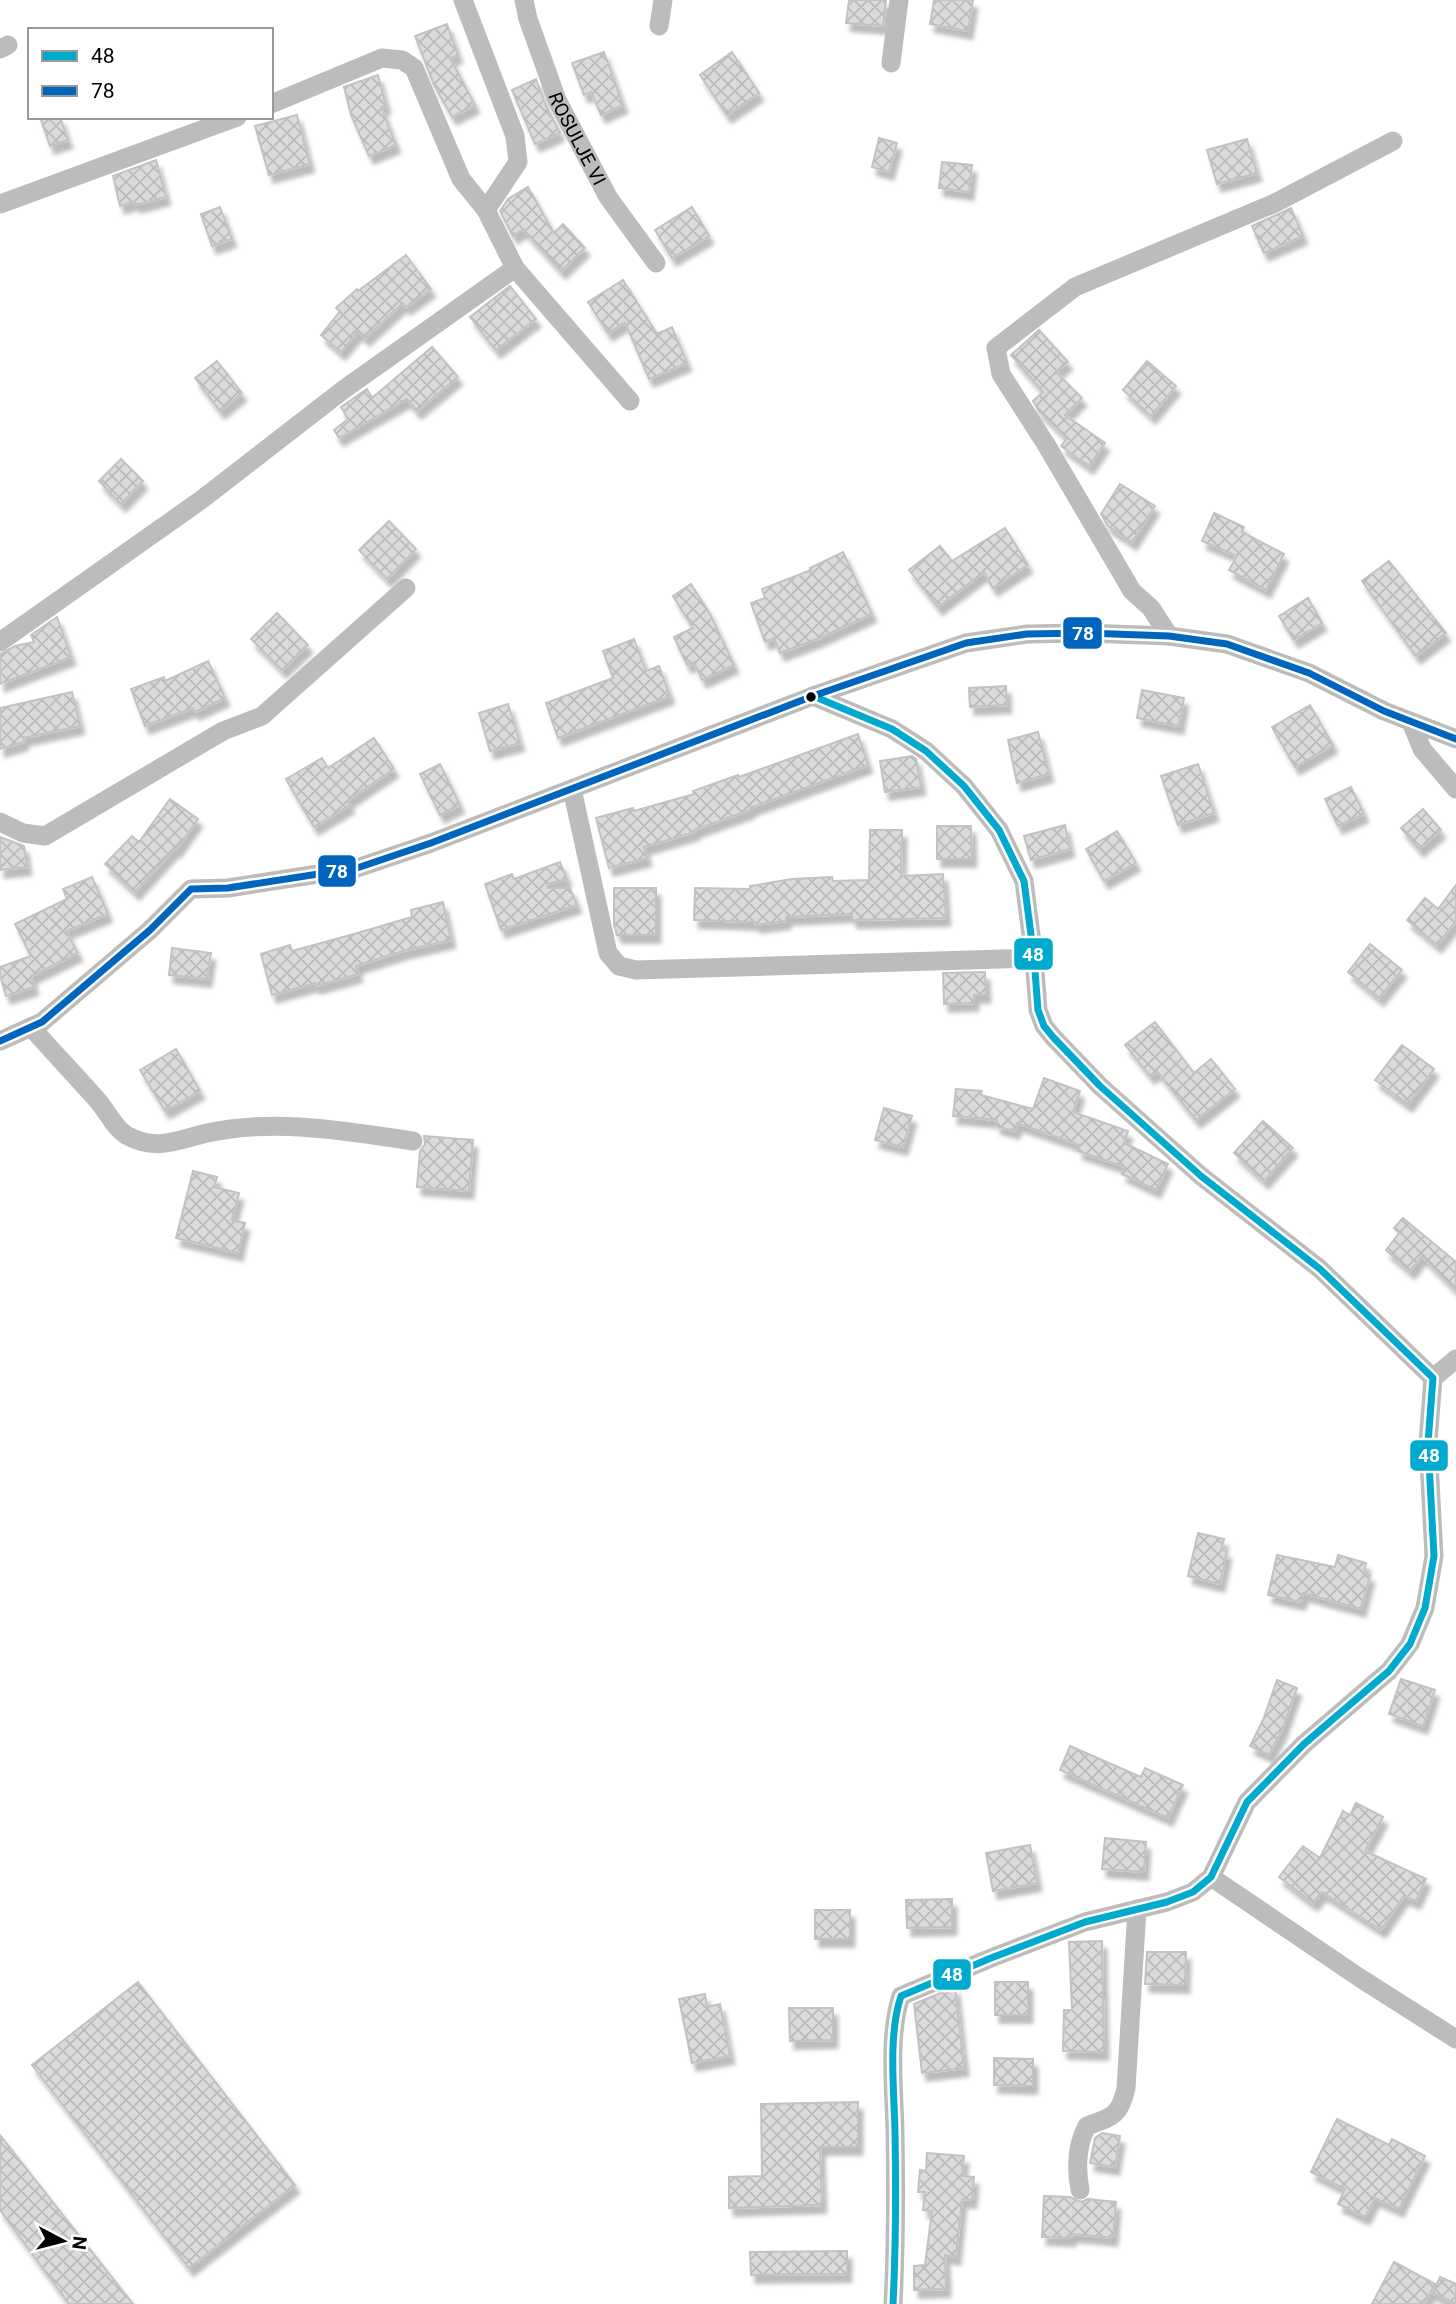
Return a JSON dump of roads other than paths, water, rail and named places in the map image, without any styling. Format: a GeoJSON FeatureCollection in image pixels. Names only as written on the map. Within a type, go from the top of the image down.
{"type":"FeatureCollection","features":[{"type":"Feature","properties":{"kind":"street"},"geometry":{"type":"LineString","coordinates":[[463,0],[515,136],[518,162],[486,209]]}},
{"type":"Feature","properties":{"kind":"street","name":"ROSULJE VI"},"geometry":{"type":"LineString","coordinates":[[524,0],[528,19],[557,100],[608,197],[656,263]]}},
{"type":"Feature","properties":{"kind":"street"},"geometry":{"type":"LineString","coordinates":[[659,26],[663,0]]}},
{"type":"Feature","properties":{"kind":"street"},"geometry":{"type":"LineString","coordinates":[[891,63],[899,0]]}},
{"type":"Feature","properties":{"kind":"street"},"geometry":{"type":"LineString","coordinates":[[273,103],[382,58],[402,60],[414,68],[461,179],[486,209],[515,268],[630,401]]}},
{"type":"Feature","properties":{"kind":"street"},"geometry":{"type":"LineString","coordinates":[[0,204],[232,119]]}},
{"type":"Feature","properties":{"kind":"street"},"geometry":{"type":"LineString","coordinates":[[1169,636],[1151,608],[1132,591],[1047,446],[1001,374],[996,348],[1074,286],[1275,202],[1393,141]]}},
{"type":"Feature","properties":{"kind":"street"},"geometry":{"type":"LineString","coordinates":[[0,642],[201,499],[343,390],[515,268]]}},
{"type":"Feature","properties":{"kind":"street"},"geometry":{"type":"LineString","coordinates":[[0,822],[23,834],[45,835],[223,731],[262,716],[406,589]]}},
{"type":"Feature","properties":{"kind":"street"},"geometry":{"type":"LineString","coordinates":[[0,1041],[42,1022],[150,930],[191,889],[228,888],[357,868],[431,843],[813,696],[966,643],[1027,634],[1086,633],[1169,636],[1227,644],[1309,673],[1384,711],[1456,739]]}},
{"type":"Feature","properties":{"kind":"street"},"geometry":{"type":"LineString","coordinates":[[813,696],[892,729],[926,751],[964,786],[999,830],[1024,881],[1038,1010],[1044,1026],[1053,1037],[1100,1086],[1201,1176],[1321,1269],[1433,1378]]}},
{"type":"Feature","properties":{"kind":"street"},"geometry":{"type":"LineString","coordinates":[[1411,722],[1422,749],[1456,789]]}},
{"type":"Feature","properties":{"kind":"street"},"geometry":{"type":"LineString","coordinates":[[572,789],[608,953],[619,966],[636,970],[1034,958]]}},
{"type":"Feature","properties":{"kind":"street"},"geometry":{"type":"LineString","coordinates":[[31,1027],[100,1104],[122,1133],[139,1141],[170,1144],[239,1127],[312,1129],[413,1141]]}},
{"type":"Feature","properties":{"kind":"street"},"geometry":{"type":"LineString","coordinates":[[893,2304],[897,2226],[894,2075],[896,2012],[901,1996],[1085,1922],[1193,1892],[1211,1877],[1247,1802],[1304,1744],[1389,1671],[1410,1643],[1425,1608],[1434,1556],[1428,1443],[1433,1378],[1456,1359]]}},
{"type":"Feature","properties":{"kind":"street"},"geometry":{"type":"LineString","coordinates":[[1211,1877],[1456,2039]]}},
{"type":"Feature","properties":{"kind":"street"},"geometry":{"type":"LineString","coordinates":[[1080,2190],[1078,2150],[1081,2137],[1087,2126],[1111,2118],[1119,2110],[1126,2088],[1137,1909]]}}]}
